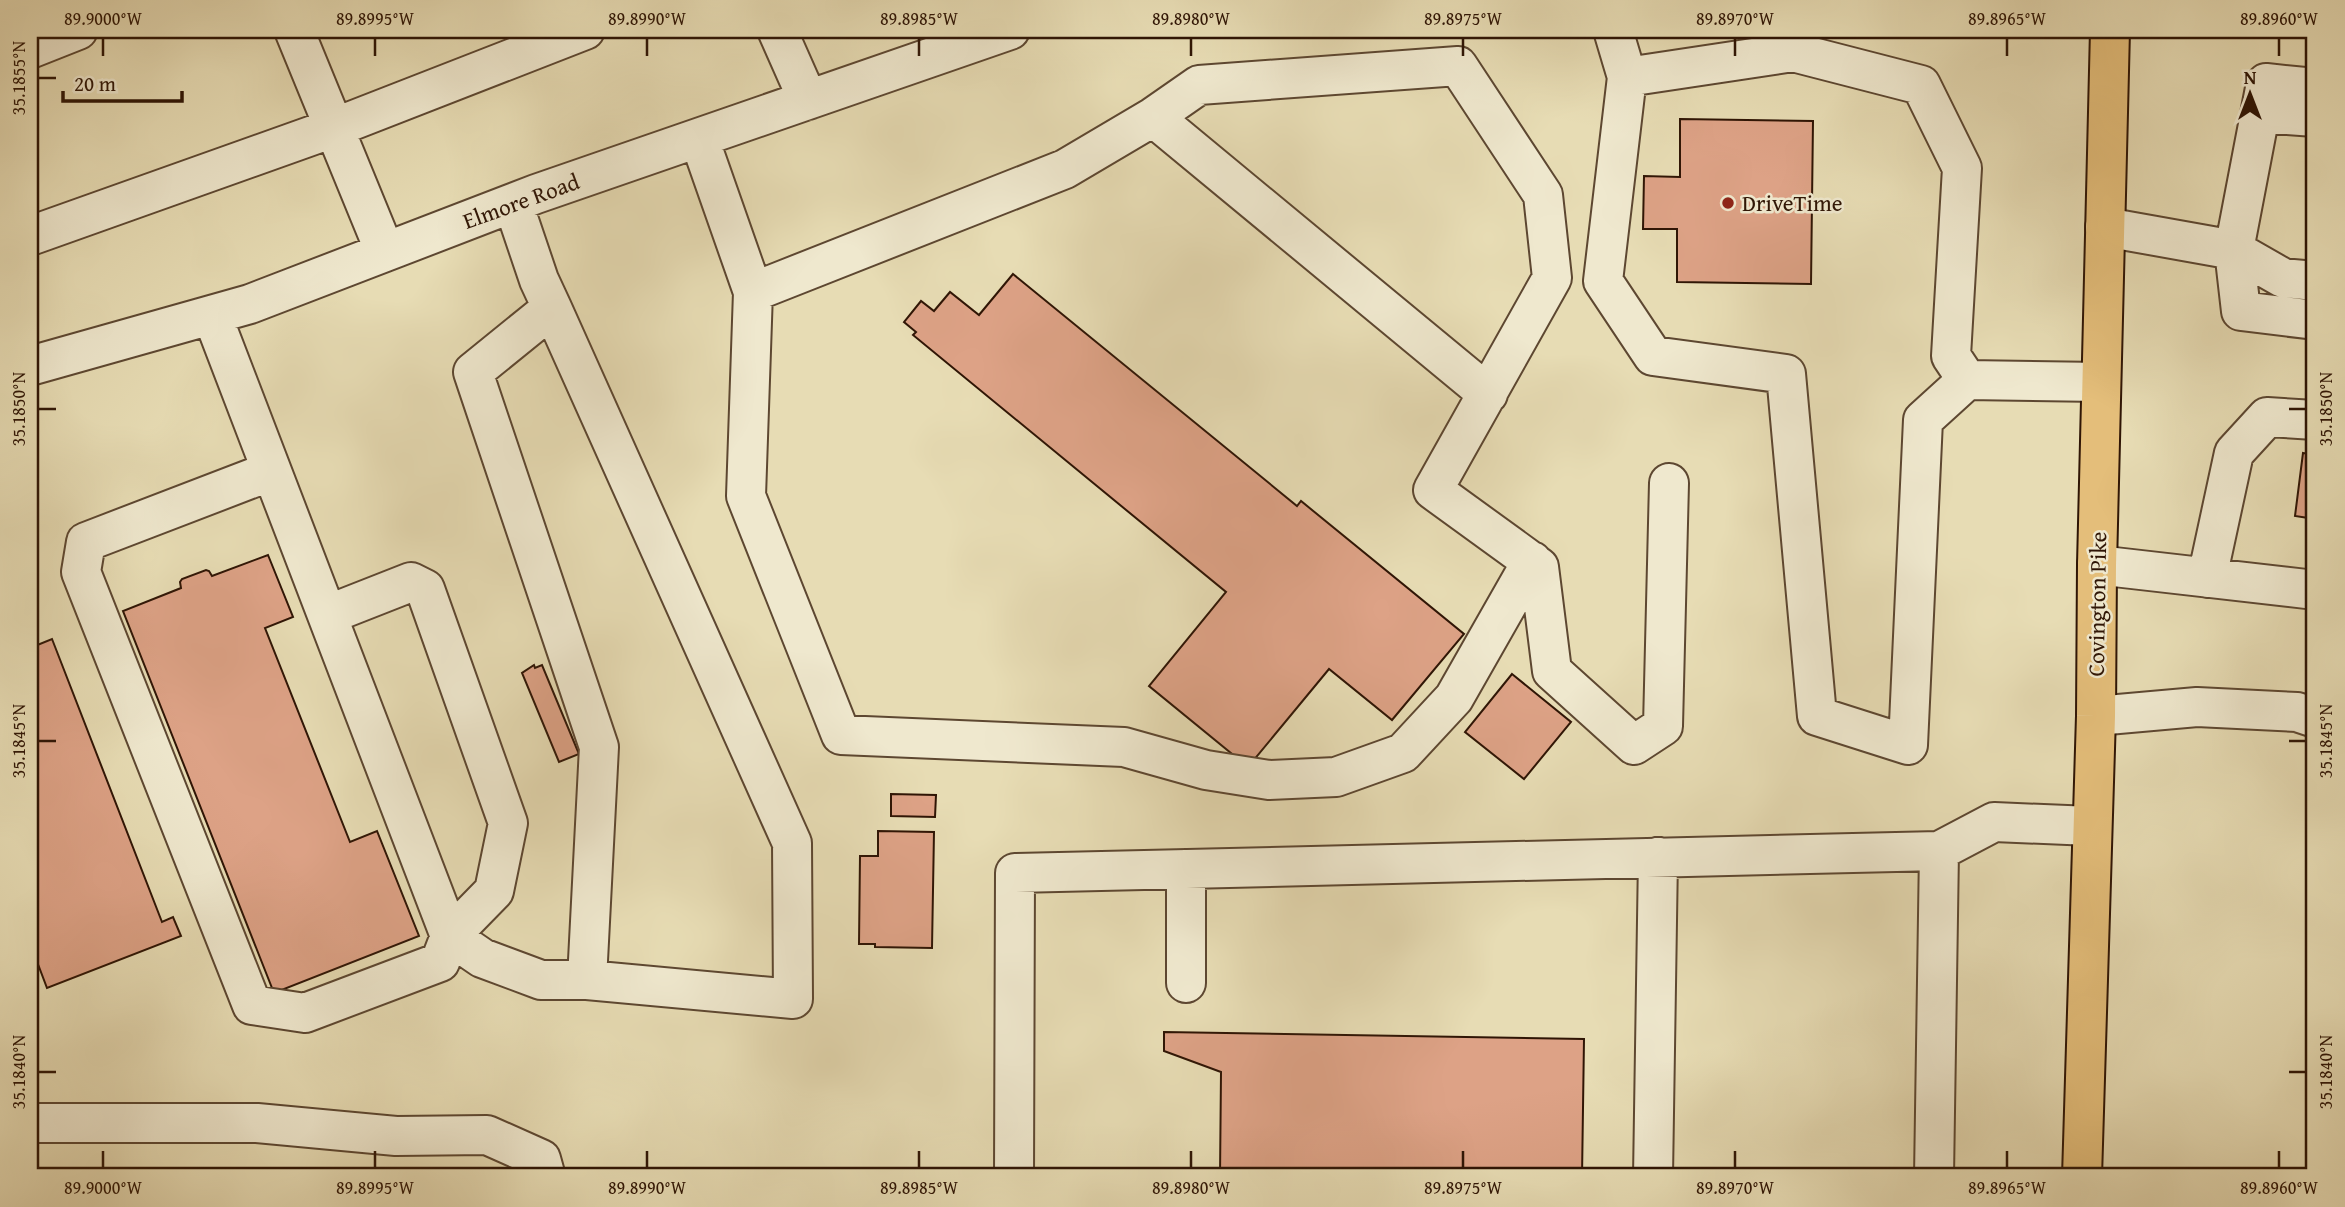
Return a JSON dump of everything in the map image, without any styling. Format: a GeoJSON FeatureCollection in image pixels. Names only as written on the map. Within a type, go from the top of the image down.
{"type":"FeatureCollection","features":[{"type":"Feature","properties":{"kind":"main road","name":"Covington Pike"},"geometry":{"type":"LineString","coordinates":[[2082,1177],[2096,716],[2110,30]]}},
{"type":"Feature","properties":{"kind":"street"},"geometry":{"type":"LineString","coordinates":[[30,49],[78,30]]}},
{"type":"Feature","properties":{"kind":"street"},"geometry":{"type":"LineString","coordinates":[[294,30],[385,252]]}},
{"type":"Feature","properties":{"kind":"street"},"geometry":{"type":"LineString","coordinates":[[30,236],[334,127],[585,30]]}},
{"type":"Feature","properties":{"kind":"street"},"geometry":{"type":"LineString","coordinates":[[777,30],[808,100]]}},
{"type":"Feature","properties":{"kind":"street","name":"Elmore Road"},"geometry":{"type":"LineString","coordinates":[[34,359],[250,304],[513,203],[1010,30]]}},
{"type":"Feature","properties":{"kind":"street"},"geometry":{"type":"LineString","coordinates":[[1613,30],[1627,77],[1604,281],[1654,356],[1786,374],[1817,716],[1908,746],[1923,420],[1967,380],[2101,382]]}},
{"type":"Feature","properties":{"kind":"street"},"geometry":{"type":"LineString","coordinates":[[1627,77],[1793,52],[1921,85],[1962,168],[1951,356],[1967,380]]}},
{"type":"Feature","properties":{"kind":"street"},"geometry":{"type":"LineString","coordinates":[[753,292],[1065,169],[1153,117],[1199,85],[1458,66],[1543,195],[1552,278],[1433,490],[1539,566],[1552,671],[1634,745],[1663,726],[1669,483]]}},
{"type":"Feature","properties":{"kind":"street"},"geometry":{"type":"LineString","coordinates":[[2315,88],[2266,83],[2234,250],[2241,311],[2315,320]]}},
{"type":"Feature","properties":{"kind":"street"},"geometry":{"type":"LineString","coordinates":[[2261,113],[2315,117]]}},
{"type":"Feature","properties":{"kind":"street"},"geometry":{"type":"LineString","coordinates":[[1153,117],[1488,394]]}},
{"type":"Feature","properties":{"kind":"street"},"geometry":{"type":"LineString","coordinates":[[699,138],[753,292],[746,496],[841,735],[1124,747],[1206,770],[1269,780],[1336,777],[1403,753],[1454,698],[1532,561]]}},
{"type":"Feature","properties":{"kind":"street"},"geometry":{"type":"LineString","coordinates":[[212,315],[450,936],[482,958],[541,980],[587,980],[793,999],[792,843],[539,280],[513,203]]}},
{"type":"Feature","properties":{"kind":"street"},"geometry":{"type":"LineString","coordinates":[[2105,227],[2234,250],[2283,278],[2315,281]]}},
{"type":"Feature","properties":{"kind":"street"},"geometry":{"type":"LineString","coordinates":[[552,308],[473,372],[599,747],[587,980]]}},
{"type":"Feature","properties":{"kind":"street"},"geometry":{"type":"LineString","coordinates":[[2207,578],[2234,453],[2267,417],[2315,420]]}},
{"type":"Feature","properties":{"kind":"street"},"geometry":{"type":"LineString","coordinates":[[271,471],[86,542],[81,572],[252,1005],[305,1013],[440,962],[450,936],[494,891],[508,823],[425,589],[411,582],[327,615]]}},
{"type":"Feature","properties":{"kind":"street"},"geometry":{"type":"LineString","coordinates":[[2097,565],[2315,590]]}},
{"type":"Feature","properties":{"kind":"street"},"geometry":{"type":"LineString","coordinates":[[2096,716],[2196,707],[2297,712],[2315,718]]}},
{"type":"Feature","properties":{"kind":"street"},"geometry":{"type":"LineString","coordinates":[[1014,1177],[1015,873],[1939,851],[1994,822],[2091,826]]}},
{"type":"Feature","properties":{"kind":"street"},"geometry":{"type":"LineString","coordinates":[[1934,1177],[1939,851]]}},
{"type":"Feature","properties":{"kind":"street"},"geometry":{"type":"LineString","coordinates":[[1653,1177],[1658,858]]}},
{"type":"Feature","properties":{"kind":"street"},"geometry":{"type":"LineString","coordinates":[[1186,869],[1186,983]]}},
{"type":"Feature","properties":{"kind":"street"},"geometry":{"type":"LineString","coordinates":[[30,1123],[257,1123],[396,1136],[488,1135],[541,1159],[546,1177]]}},
{"type":"Feature","properties":{"kind":"building","name":"DriveTime"},"geometry":{"type":"Polygon","coordinates":[[[1680,119],[1813,121],[1811,284],[1677,282],[1677,229],[1643,229],[1644,176],[1680,177],[1680,119]]]}},
{"type":"Feature","properties":{"kind":"building"},"geometry":{"type":"Polygon","coordinates":[[[1013,274],[1297,506],[1301,501],[1464,634],[1392,720],[1329,669],[1248,767],[1149,686],[1226,592],[913,335],[916,332],[904,322],[921,301],[934,311],[950,292],[979,315],[1013,274]]]}},
{"type":"Feature","properties":{"kind":"building"},"geometry":{"type":"Polygon","coordinates":[[[2303,453],[2315,455],[2315,519],[2295,516],[2303,453]]]}},
{"type":"Feature","properties":{"kind":"building"},"geometry":{"type":"Polygon","coordinates":[[[268,555],[293,617],[265,628],[350,842],[377,831],[419,936],[274,993],[123,611],[181,588],[182,579],[206,570],[212,576],[268,555]]]}},
{"type":"Feature","properties":{"kind":"building"},"geometry":{"type":"Polygon","coordinates":[[[52,639],[162,922],[173,917],[181,936],[47,988],[30,943],[30,648],[52,639]]]}},
{"type":"Feature","properties":{"kind":"building"},"geometry":{"type":"Polygon","coordinates":[[[534,665],[535,668],[542,665],[579,754],[559,762],[522,673],[534,665]]]}},
{"type":"Feature","properties":{"kind":"building"},"geometry":{"type":"Polygon","coordinates":[[[1512,674],[1571,722],[1524,779],[1465,732],[1512,674]]]}},
{"type":"Feature","properties":{"kind":"building"},"geometry":{"type":"Polygon","coordinates":[[[891,794],[936,795],[935,817],[891,816],[891,794]]]}},
{"type":"Feature","properties":{"kind":"building"},"geometry":{"type":"Polygon","coordinates":[[[878,831],[934,832],[932,948],[875,947],[875,944],[859,944],[860,856],[878,856],[878,831]]]}},
{"type":"Feature","properties":{"kind":"building"},"geometry":{"type":"Polygon","coordinates":[[[1164,1032],[1584,1039],[1582,1177],[1220,1177],[1221,1072],[1164,1051],[1164,1032]]]}},
{"type":"Feature","properties":{"kind":"building"},"geometry":{"type":"Polygon","coordinates":[[[223,1170],[262,1171],[262,1177],[223,1177],[223,1170]]]}},
{"type":"Feature","properties":{"kind":"place","name":"DriveTime"},"geometry":{"type":"Point","coordinates":[1728,203]}}]}
